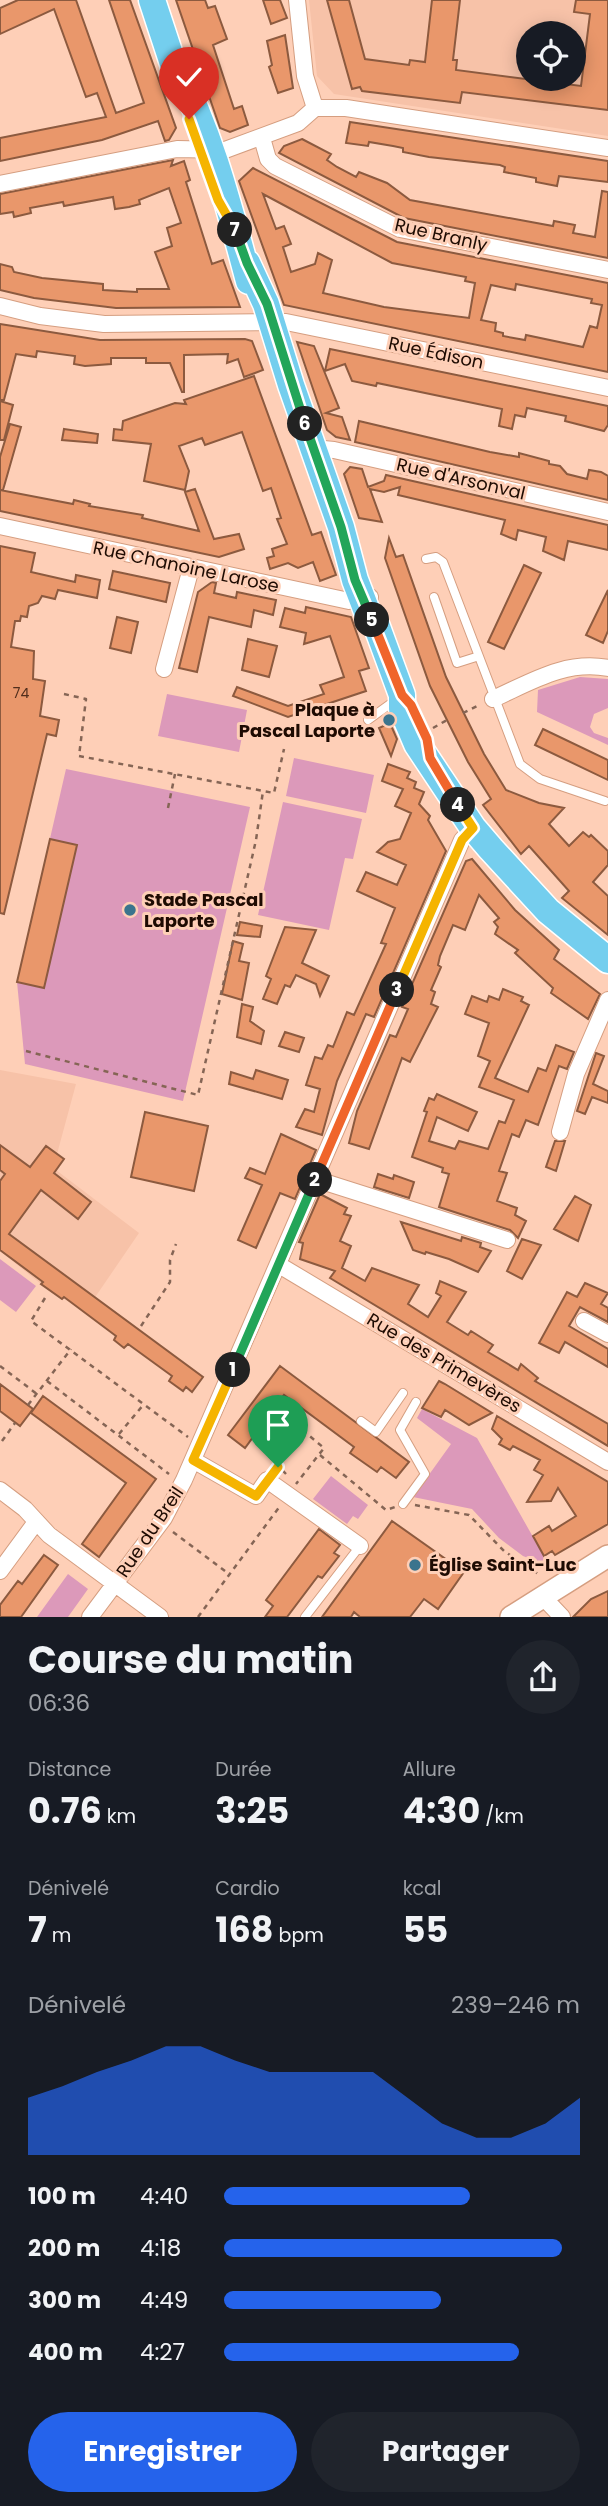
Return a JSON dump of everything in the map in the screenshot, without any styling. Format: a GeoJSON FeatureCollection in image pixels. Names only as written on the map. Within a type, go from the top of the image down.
{"type":"FeatureCollection","features":[{"type":"Feature","properties":{"kind":"main road"},"geometry":{"type":"LineString","coordinates":[[152,0],[206,150],[218,200],[235,230],[402,695],[402,709],[414,736],[473,828],[548,911],[608,960]]}},
{"type":"Feature","properties":{"kind":"street"},"geometry":{"type":"LineString","coordinates":[[297,0],[304,76],[315,108]]}},
{"type":"Feature","properties":{"kind":"street"},"geometry":{"type":"LineString","coordinates":[[0,184],[177,149],[206,150],[262,138],[303,121],[315,108],[346,108],[608,148]]}},
{"type":"Feature","properties":{"kind":"street","name":"Rue Branly"},"geometry":{"type":"LineString","coordinates":[[262,138],[268,159],[275,166],[400,229],[608,270]]}},
{"type":"Feature","properties":{"kind":"street","name":"Rue Édison"},"geometry":{"type":"LineString","coordinates":[[0,306],[40,316],[104,324],[267,322],[608,388]]}},
{"type":"Feature","properties":{"kind":"street","name":"Rue d'Arsonval"},"geometry":{"type":"LineString","coordinates":[[313,449],[334,450],[608,512]]}},
{"type":"Feature","properties":{"kind":"street","name":"Rue Chanoine Larose"},"geometry":{"type":"LineString","coordinates":[[0,526],[349,601],[367,598]]}},
{"type":"Feature","properties":{"kind":"street"},"geometry":{"type":"LineString","coordinates":[[164,668],[191,568]]}},
{"type":"Feature","properties":{"kind":"street"},"geometry":{"type":"LineString","coordinates":[[493,699],[553,671],[586,666],[608,668]]}},
{"type":"Feature","properties":{"kind":"street","name":"Rue du Breil"},"geometry":{"type":"LineString","coordinates":[[90,1617],[160,1523],[193,1460],[462,840],[473,828]]}},
{"type":"Feature","properties":{"kind":"street"},"geometry":{"type":"LineString","coordinates":[[560,1132],[576,1074],[608,1000]]}},
{"type":"Feature","properties":{"kind":"street"},"geometry":{"type":"LineString","coordinates":[[315,1179],[507,1240]]}},
{"type":"Feature","properties":{"kind":"street","name":"Rue des Primevères"},"geometry":{"type":"LineString","coordinates":[[279,1265],[608,1462]]}},
{"type":"Feature","properties":{"kind":"street"},"geometry":{"type":"LineString","coordinates":[[584,1321],[608,1334]]}},
{"type":"Feature","properties":{"kind":"street"},"geometry":{"type":"LineString","coordinates":[[193,1460],[256,1496],[272,1473],[360,1546]]}},
{"type":"Feature","properties":{"kind":"street"},"geometry":{"type":"LineString","coordinates":[[0,1490],[49,1535],[160,1617]]}},
{"type":"Feature","properties":{"kind":"street"},"geometry":{"type":"LineString","coordinates":[[0,1571],[36,1522]]}},
{"type":"Feature","properties":{"kind":"street"},"geometry":{"type":"LineString","coordinates":[[511,1617],[542,1586],[608,1556]]}},
{"type":"Feature","properties":{"kind":"street"},"geometry":{"type":"LineString","coordinates":[[542,1586],[562,1617]]}},
{"type":"Feature","properties":{"kind":"lane"},"geometry":{"type":"LineString","coordinates":[[426,559],[438,557],[443,562],[514,755],[525,770],[540,779],[605,801]]}},
{"type":"Feature","properties":{"kind":"lane"},"geometry":{"type":"LineString","coordinates":[[434,597],[457,663],[476,657]]}},
{"type":"Feature","properties":{"kind":"lane"},"geometry":{"type":"LineString","coordinates":[[368,720],[402,695]]}},
{"type":"Feature","properties":{"kind":"lane"},"geometry":{"type":"LineString","coordinates":[[361,1421],[376,1432],[403,1393]]}},
{"type":"Feature","properties":{"kind":"lane"},"geometry":{"type":"LineString","coordinates":[[403,1504],[425,1474],[400,1430],[416,1402]]}},
{"type":"Feature","properties":{"kind":"lane"},"geometry":{"type":"LineString","coordinates":[[305,1617],[360,1546]]}},
{"type":"Feature","properties":{"kind":"path"},"geometry":{"type":"LineString","coordinates":[[64,694],[86,699],[79,756],[274,793],[284,749]]}},
{"type":"Feature","properties":{"kind":"path"},"geometry":{"type":"LineString","coordinates":[[463,713],[493,699]]}},
{"type":"Feature","properties":{"kind":"path"},"geometry":{"type":"LineString","coordinates":[[168,807],[174,774]]}},
{"type":"Feature","properties":{"kind":"path"},"geometry":{"type":"LineString","coordinates":[[26,1051],[198,1095],[256,840],[263,790]]}},
{"type":"Feature","properties":{"kind":"path"},"geometry":{"type":"LineString","coordinates":[[141,1326],[170,1282],[170,1260],[176,1244]]}},
{"type":"Feature","properties":{"kind":"path"},"geometry":{"type":"LineString","coordinates":[[45,1298],[32,1321],[200,1444]]}},
{"type":"Feature","properties":{"kind":"path"},"geometry":{"type":"LineString","coordinates":[[28,1405],[71,1349]]}},
{"type":"Feature","properties":{"kind":"path"},"geometry":{"type":"LineString","coordinates":[[0,1366],[37,1394]]}},
{"type":"Feature","properties":{"kind":"path"},"geometry":{"type":"LineString","coordinates":[[47,1381],[174,1477]]}},
{"type":"Feature","properties":{"kind":"path"},"geometry":{"type":"LineString","coordinates":[[119,1434],[144,1404]]}},
{"type":"Feature","properties":{"kind":"path"},"geometry":{"type":"LineString","coordinates":[[297,1483],[272,1473],[275,1460],[264,1451],[289,1419],[324,1448]]}},
{"type":"Feature","properties":{"kind":"path"},"geometry":{"type":"LineString","coordinates":[[2,1441],[15,1423]]}},
{"type":"Feature","properties":{"kind":"path"},"geometry":{"type":"LineString","coordinates":[[320,1455],[386,1510],[403,1504],[452,1510],[469,1516],[542,1586]]}},
{"type":"Feature","properties":{"kind":"path"},"geometry":{"type":"LineString","coordinates":[[160,1523],[229,1574]]}},
{"type":"Feature","properties":{"kind":"path"},"geometry":{"type":"LineString","coordinates":[[198,1617],[235,1566]]}},
{"type":"Feature","properties":{"kind":"shaded area"},"geometry":{"type":"Polygon","coordinates":[[[309,0],[608,0],[608,136],[334,94],[317,76],[309,0]]]}},
{"type":"Feature","properties":{"kind":"shaded area"},"geometry":{"type":"Polygon","coordinates":[[[580,677],[608,679],[608,708],[594,714],[590,727],[594,733],[608,738],[608,745],[537,712],[538,690],[580,677]]]}},
{"type":"Feature","properties":{"kind":"shaded area"},"geometry":{"type":"Polygon","coordinates":[[[167,694],[247,710],[239,752],[158,736],[167,694]]]}},
{"type":"Feature","properties":{"kind":"shaded area"},"geometry":{"type":"Polygon","coordinates":[[[294,758],[374,775],[366,813],[286,796],[294,758]]]}},
{"type":"Feature","properties":{"kind":"shaded area","name":"Stade Pascal Laporte"},"geometry":{"type":"Polygon","coordinates":[[[66,769],[250,807],[183,1101],[25,1064],[17,982],[66,769]]]}},
{"type":"Feature","properties":{"kind":"shaded area"},"geometry":{"type":"Polygon","coordinates":[[[283,802],[362,819],[353,859],[345,858],[329,930],[258,915],[283,802]]]}},
{"type":"Feature","properties":{"kind":"shaded area"},"geometry":{"type":"Polygon","coordinates":[[[0,1070],[76,1084],[57,1154],[64,1159],[56,1170],[139,1233],[85,1312],[41,1284],[0,1251],[0,1070]]]}},
{"type":"Feature","properties":{"kind":"shaded area"},"geometry":{"type":"Polygon","coordinates":[[[0,1259],[36,1286],[16,1312],[0,1300],[0,1259]]]}},
{"type":"Feature","properties":{"kind":"shaded area"},"geometry":{"type":"Polygon","coordinates":[[[422,1409],[477,1438],[550,1567],[523,1556],[499,1538],[472,1509],[413,1497],[451,1444],[417,1418],[422,1409]]]}},
{"type":"Feature","properties":{"kind":"shaded area"},"geometry":{"type":"Polygon","coordinates":[[[331,1476],[368,1505],[358,1519],[353,1516],[347,1524],[313,1499],[331,1476]]]}},
{"type":"Feature","properties":{"kind":"shaded area"},"geometry":{"type":"Polygon","coordinates":[[[68,1574],[88,1589],[68,1617],[37,1617],[68,1574]]]}},
{"type":"Feature","properties":{"kind":"building"},"geometry":{"type":"Polygon","coordinates":[[[18,0],[76,0],[116,113],[144,103],[109,0],[130,0],[176,128],[169,140],[165,141],[158,121],[102,140],[0,161],[0,138],[106,117],[97,93],[86,97],[54,9],[0,34],[0,8],[18,0]]]}},
{"type":"Feature","properties":{"kind":"building"},"geometry":{"type":"Polygon","coordinates":[[[176,0],[205,0],[208,8],[215,6],[227,39],[213,45],[234,109],[242,106],[248,125],[230,132],[220,128],[176,0]]]}},
{"type":"Feature","properties":{"kind":"building"},"geometry":{"type":"Polygon","coordinates":[[[263,0],[280,0],[287,18],[271,24],[263,0]]]}},
{"type":"Feature","properties":{"kind":"building"},"geometry":{"type":"Polygon","coordinates":[[[327,0],[349,0],[365,59],[409,65],[410,60],[425,62],[432,0],[460,0],[453,60],[457,60],[456,70],[516,78],[516,91],[586,91],[586,46],[590,14],[574,12],[576,0],[608,0],[608,110],[462,92],[460,103],[362,91],[360,87],[352,89],[327,0]]]}},
{"type":"Feature","properties":{"kind":"building"},"geometry":{"type":"Polygon","coordinates":[[[285,35],[293,88],[278,93],[269,67],[272,65],[267,41],[285,35]]]}},
{"type":"Feature","properties":{"kind":"building"},"geometry":{"type":"Polygon","coordinates":[[[350,122],[608,161],[608,182],[559,176],[557,186],[536,182],[536,178],[504,172],[505,167],[500,165],[429,157],[403,152],[403,148],[369,142],[368,146],[346,143],[350,122]]]}},
{"type":"Feature","properties":{"kind":"building"},"geometry":{"type":"Polygon","coordinates":[[[302,139],[331,154],[327,160],[337,167],[356,177],[359,172],[387,183],[410,200],[553,226],[554,221],[575,225],[573,233],[595,237],[602,191],[608,192],[608,258],[404,218],[279,153],[284,146],[302,139]]]}},
{"type":"Feature","properties":{"kind":"building"},"geometry":{"type":"Polygon","coordinates":[[[173,160],[171,166],[184,161],[190,180],[186,182],[212,264],[223,260],[240,307],[116,308],[34,298],[0,290],[0,264],[12,267],[14,272],[42,278],[103,284],[103,290],[137,292],[137,289],[169,289],[155,252],[172,246],[167,228],[181,223],[169,188],[129,207],[115,209],[113,197],[64,206],[63,202],[30,208],[31,213],[14,217],[13,212],[0,214],[0,194],[173,160]]]}},
{"type":"Feature","properties":{"kind":"building"},"geometry":{"type":"Polygon","coordinates":[[[253,168],[397,242],[608,283],[608,372],[284,305],[239,181],[253,168]],[[263,194],[276,229],[284,226],[291,244],[283,247],[291,272],[315,264],[318,253],[332,260],[323,293],[384,307],[469,318],[475,283],[465,281],[466,277],[392,263],[263,194]],[[516,284],[515,290],[491,285],[481,320],[496,323],[495,331],[503,333],[503,336],[525,340],[526,335],[583,347],[590,326],[597,328],[602,305],[591,303],[592,299],[516,284]]]}},
{"type":"Feature","properties":{"kind":"building"},"geometry":{"type":"Polygon","coordinates":[[[0,324],[100,340],[245,339],[252,341],[263,370],[244,377],[238,359],[227,363],[228,354],[184,355],[182,392],[170,363],[146,363],[146,358],[111,358],[111,364],[85,366],[74,364],[75,356],[37,351],[36,357],[16,354],[4,400],[0,400],[0,324]]]}},
{"type":"Feature","properties":{"kind":"building"},"geometry":{"type":"Polygon","coordinates":[[[297,342],[314,346],[339,408],[326,413],[342,417],[350,440],[336,437],[327,430],[297,342]]]}},
{"type":"Feature","properties":{"kind":"building"},"geometry":{"type":"Polygon","coordinates":[[[330,349],[608,406],[608,425],[604,431],[565,421],[566,416],[527,408],[525,417],[515,415],[512,429],[499,426],[502,409],[377,383],[376,386],[352,381],[345,364],[325,371],[330,349]]]}},
{"type":"Feature","properties":{"kind":"building"},"geometry":{"type":"Polygon","coordinates":[[[254,376],[312,535],[321,532],[336,575],[320,581],[313,562],[298,568],[288,563],[270,569],[267,558],[274,556],[272,549],[287,544],[277,519],[281,518],[271,488],[263,491],[242,432],[205,445],[202,438],[179,446],[189,471],[185,490],[144,481],[151,444],[113,440],[114,429],[122,430],[123,421],[175,403],[186,404],[184,400],[254,376]]]}},
{"type":"Feature","properties":{"kind":"building"},"geometry":{"type":"Polygon","coordinates":[[[0,401],[13,405],[4,440],[0,440],[0,401]]]}},
{"type":"Feature","properties":{"kind":"building"},"geometry":{"type":"Polygon","coordinates":[[[359,421],[490,452],[519,457],[519,453],[549,461],[549,464],[560,466],[567,474],[587,479],[589,470],[601,472],[608,476],[608,500],[355,442],[359,421]]]}},
{"type":"Feature","properties":{"kind":"building"},"geometry":{"type":"Polygon","coordinates":[[[10,424],[21,427],[3,490],[0,490],[0,457],[10,424]]]}},
{"type":"Feature","properties":{"kind":"building"},"geometry":{"type":"Polygon","coordinates":[[[64,429],[98,434],[97,443],[62,440],[64,429]]]}},
{"type":"Feature","properties":{"kind":"building"},"geometry":{"type":"Polygon","coordinates":[[[350,467],[362,469],[368,487],[384,481],[386,475],[608,525],[608,550],[568,541],[564,560],[543,551],[546,537],[518,530],[516,540],[501,534],[505,520],[398,495],[400,487],[384,492],[370,489],[382,522],[359,518],[344,474],[350,467]]]}},
{"type":"Feature","properties":{"kind":"building"},"geometry":{"type":"Polygon","coordinates":[[[195,489],[214,539],[239,534],[244,549],[219,557],[0,511],[0,490],[73,504],[74,500],[90,504],[89,506],[143,515],[142,518],[199,531],[185,492],[195,489]]]}},
{"type":"Feature","properties":{"kind":"building"},"geometry":{"type":"Polygon","coordinates":[[[389,538],[396,557],[403,555],[446,677],[484,754],[506,790],[539,803],[564,808],[549,824],[569,846],[583,832],[589,837],[591,835],[608,851],[608,865],[593,882],[608,896],[608,935],[562,898],[569,891],[529,846],[521,854],[483,805],[491,799],[468,762],[430,686],[385,558],[389,538]]]}},
{"type":"Feature","properties":{"kind":"building"},"geometry":{"type":"Polygon","coordinates":[[[0,546],[35,553],[31,572],[75,582],[76,575],[100,580],[97,598],[58,590],[55,599],[42,596],[38,603],[29,606],[27,617],[21,616],[20,621],[15,621],[11,647],[34,651],[33,679],[45,681],[40,716],[59,720],[56,736],[47,734],[4,914],[0,913],[0,546]]]}},
{"type":"Feature","properties":{"kind":"building"},"geometry":{"type":"Polygon","coordinates":[[[524,565],[541,573],[504,649],[488,642],[524,565]]]}},
{"type":"Feature","properties":{"kind":"building"},"geometry":{"type":"Polygon","coordinates":[[[113,571],[170,583],[166,602],[109,589],[113,571]]]}},
{"type":"Feature","properties":{"kind":"building"},"geometry":{"type":"Polygon","coordinates":[[[212,582],[216,583],[214,593],[236,598],[237,592],[276,600],[273,615],[254,610],[251,627],[209,617],[197,672],[179,668],[198,592],[212,582]]]}},
{"type":"Feature","properties":{"kind":"building"},"geometry":{"type":"Polygon","coordinates":[[[608,590],[608,631],[603,643],[586,635],[608,590]]]}},
{"type":"Feature","properties":{"kind":"building"},"geometry":{"type":"Polygon","coordinates":[[[306,607],[351,617],[369,668],[359,671],[366,691],[288,717],[233,696],[237,687],[288,706],[324,694],[320,685],[344,677],[330,636],[304,644],[306,633],[280,627],[285,608],[305,613],[306,607]]]}},
{"type":"Feature","properties":{"kind":"building"},"geometry":{"type":"Polygon","coordinates":[[[117,617],[138,622],[131,653],[110,648],[117,617]]]}},
{"type":"Feature","properties":{"kind":"building"},"geometry":{"type":"Polygon","coordinates":[[[248,639],[277,646],[269,677],[242,670],[248,639]]]}},
{"type":"Feature","properties":{"kind":"building"},"geometry":{"type":"Polygon","coordinates":[[[390,723],[397,739],[391,756],[379,728],[390,723]]]}},
{"type":"Feature","properties":{"kind":"building"},"geometry":{"type":"Polygon","coordinates":[[[543,729],[608,760],[608,780],[535,745],[543,729]]]}},
{"type":"Feature","properties":{"kind":"building"},"geometry":{"type":"Polygon","coordinates":[[[388,764],[410,772],[407,778],[416,782],[414,788],[424,792],[419,804],[430,816],[428,820],[446,851],[374,1017],[366,1014],[337,1081],[322,1135],[296,1127],[305,1109],[314,1112],[320,1089],[306,1085],[315,1057],[322,1059],[328,1045],[333,1047],[347,1012],[354,1015],[386,944],[381,943],[395,908],[357,891],[366,872],[397,885],[406,865],[377,852],[388,842],[400,839],[411,813],[395,806],[403,789],[382,781],[388,764]]]}},
{"type":"Feature","properties":{"kind":"building"},"geometry":{"type":"Polygon","coordinates":[[[50,839],[77,845],[44,988],[17,982],[50,839]]]}},
{"type":"Feature","properties":{"kind":"building"},"geometry":{"type":"Polygon","coordinates":[[[472,859],[515,910],[559,950],[554,959],[600,994],[588,1019],[551,993],[553,988],[515,953],[518,950],[495,934],[498,927],[494,922],[499,918],[479,895],[465,930],[453,925],[440,956],[438,965],[441,967],[431,990],[435,992],[431,1004],[438,1007],[410,1062],[402,1058],[369,1149],[349,1143],[357,1111],[390,1035],[396,1037],[408,1009],[402,1007],[466,861],[472,859]]]}},
{"type":"Feature","properties":{"kind":"building"},"geometry":{"type":"Polygon","coordinates":[[[240,922],[262,926],[260,937],[237,935],[240,922]]]}},
{"type":"Feature","properties":{"kind":"building"},"geometry":{"type":"Polygon","coordinates":[[[285,927],[316,930],[302,963],[329,976],[320,996],[316,984],[296,975],[290,987],[285,985],[277,1004],[263,999],[271,979],[266,976],[285,927]]]}},
{"type":"Feature","properties":{"kind":"building"},"geometry":{"type":"Polygon","coordinates":[[[233,941],[243,944],[239,961],[249,963],[242,1000],[222,994],[233,941]]]}},
{"type":"Feature","properties":{"kind":"building"},"geometry":{"type":"Polygon","coordinates":[[[503,989],[523,997],[521,1001],[529,1005],[495,1078],[528,1092],[538,1068],[546,1071],[556,1045],[574,1052],[567,1069],[559,1066],[538,1125],[526,1120],[519,1137],[512,1134],[499,1171],[507,1173],[497,1201],[517,1208],[515,1215],[526,1221],[518,1238],[510,1230],[439,1207],[449,1174],[442,1172],[443,1168],[412,1157],[429,1098],[434,1100],[437,1094],[477,1112],[468,1131],[437,1117],[429,1141],[455,1149],[459,1141],[488,1149],[499,1121],[505,1123],[514,1100],[479,1087],[490,1061],[478,1056],[489,1023],[465,1014],[472,996],[487,1002],[489,996],[499,1000],[503,989]]]}},
{"type":"Feature","properties":{"kind":"building"},"geometry":{"type":"Polygon","coordinates":[[[242,1004],[253,1007],[250,1021],[264,1031],[261,1044],[237,1037],[242,1004]]]}},
{"type":"Feature","properties":{"kind":"building"},"geometry":{"type":"Polygon","coordinates":[[[285,1032],[304,1038],[299,1052],[279,1046],[285,1032]]]}},
{"type":"Feature","properties":{"kind":"building"},"geometry":{"type":"Polygon","coordinates":[[[596,1053],[604,1056],[593,1084],[608,1091],[608,1103],[592,1097],[585,1114],[577,1111],[596,1053]]]}},
{"type":"Feature","properties":{"kind":"building"},"geometry":{"type":"Polygon","coordinates":[[[256,1070],[288,1080],[282,1099],[229,1084],[231,1072],[253,1079],[256,1070]]]}},
{"type":"Feature","properties":{"kind":"building"},"geometry":{"type":"Polygon","coordinates":[[[145,1112],[208,1126],[194,1191],[131,1177],[145,1112]]]}},
{"type":"Feature","properties":{"kind":"building"},"geometry":{"type":"Polygon","coordinates":[[[281,1134],[316,1150],[295,1199],[280,1193],[256,1248],[238,1240],[262,1185],[245,1178],[250,1168],[265,1174],[281,1134]]]}},
{"type":"Feature","properties":{"kind":"building"},"geometry":{"type":"Polygon","coordinates":[[[555,1141],[565,1141],[556,1171],[546,1167],[555,1141]]]}},
{"type":"Feature","properties":{"kind":"building"},"geometry":{"type":"Polygon","coordinates":[[[0,1145],[30,1167],[46,1146],[64,1159],[54,1173],[91,1202],[78,1219],[41,1190],[9,1234],[203,1377],[192,1392],[186,1387],[183,1391],[169,1381],[172,1376],[128,1344],[124,1348],[114,1340],[116,1336],[64,1297],[62,1299],[41,1284],[43,1282],[0,1250],[0,1181],[5,1174],[0,1170],[0,1145]]]}},
{"type":"Feature","properties":{"kind":"building"},"geometry":{"type":"Polygon","coordinates":[[[378,1174],[393,1179],[394,1175],[414,1182],[409,1198],[374,1187],[378,1174]]]}},
{"type":"Feature","properties":{"kind":"building"},"geometry":{"type":"Polygon","coordinates":[[[320,1194],[347,1208],[344,1214],[351,1216],[340,1241],[351,1246],[342,1268],[365,1281],[372,1268],[419,1285],[408,1304],[428,1317],[441,1296],[436,1293],[440,1281],[466,1292],[447,1322],[468,1335],[471,1331],[493,1345],[488,1352],[518,1370],[521,1364],[538,1378],[535,1381],[608,1424],[608,1446],[330,1278],[335,1271],[300,1259],[303,1243],[299,1242],[320,1194]]]}},
{"type":"Feature","properties":{"kind":"building"},"geometry":{"type":"Polygon","coordinates":[[[575,1196],[591,1205],[578,1241],[554,1229],[575,1196]]]}},
{"type":"Feature","properties":{"kind":"building"},"geometry":{"type":"Polygon","coordinates":[[[401,1222],[461,1241],[462,1237],[481,1243],[480,1247],[491,1251],[478,1272],[449,1259],[413,1250],[401,1222]]]}},
{"type":"Feature","properties":{"kind":"building"},"geometry":{"type":"Polygon","coordinates":[[[522,1239],[541,1245],[522,1279],[507,1271],[522,1239]]]}},
{"type":"Feature","properties":{"kind":"building"},"geometry":{"type":"Polygon","coordinates":[[[585,1283],[608,1293],[601,1304],[608,1308],[608,1322],[580,1307],[569,1326],[608,1349],[608,1367],[565,1342],[559,1353],[539,1343],[567,1292],[577,1297],[585,1283]]]}},
{"type":"Feature","properties":{"kind":"building"},"geometry":{"type":"Polygon","coordinates":[[[280,1366],[409,1462],[396,1478],[381,1467],[377,1472],[350,1453],[354,1447],[284,1395],[245,1448],[228,1435],[280,1366]]]}},
{"type":"Feature","properties":{"kind":"building"},"geometry":{"type":"Polygon","coordinates":[[[439,1381],[492,1413],[469,1425],[445,1410],[441,1417],[422,1408],[439,1381]]]}},
{"type":"Feature","properties":{"kind":"building"},"geometry":{"type":"Polygon","coordinates":[[[0,1384],[33,1409],[20,1426],[0,1411],[0,1384]]]}},
{"type":"Feature","properties":{"kind":"building"},"geometry":{"type":"Polygon","coordinates":[[[43,1396],[156,1479],[99,1557],[82,1544],[126,1483],[31,1413],[43,1396]]]}},
{"type":"Feature","properties":{"kind":"building"},"geometry":{"type":"Polygon","coordinates":[[[497,1416],[608,1482],[608,1524],[555,1555],[552,1551],[544,1556],[533,1536],[549,1526],[552,1531],[576,1516],[558,1488],[551,1501],[527,1502],[543,1475],[534,1470],[540,1460],[513,1446],[510,1450],[499,1444],[502,1439],[492,1429],[497,1416]]]}},
{"type":"Feature","properties":{"kind":"building"},"geometry":{"type":"Polygon","coordinates":[[[392,1521],[464,1572],[438,1609],[424,1599],[410,1617],[360,1617],[354,1612],[351,1617],[322,1617],[392,1521]]]}},
{"type":"Feature","properties":{"kind":"building"},"geometry":{"type":"Polygon","coordinates":[[[319,1529],[340,1545],[334,1553],[339,1556],[322,1578],[318,1576],[287,1617],[265,1617],[273,1606],[266,1600],[319,1529]]]}},
{"type":"Feature","properties":{"kind":"building"},"geometry":{"type":"Polygon","coordinates":[[[44,1555],[58,1565],[21,1617],[0,1617],[0,1605],[18,1581],[22,1584],[44,1555]]]}},
{"type":"Feature","properties":{"kind":"building"},"geometry":{"type":"Polygon","coordinates":[[[608,1591],[608,1617],[573,1617],[591,1599],[608,1591]]]}},
{"type":"Feature","properties":{"kind":"place","name":"Plaque à Pascal Laporte"},"geometry":{"type":"Point","coordinates":[389,720]}},
{"type":"Feature","properties":{"kind":"place","name":"Stade Pascal Laporte"},"geometry":{"type":"Point","coordinates":[130,910]}},
{"type":"Feature","properties":{"kind":"place","name":"Église Saint-Luc"},"geometry":{"type":"Point","coordinates":[415,1565]}},
{"type":"Feature","properties":{"kind":"route"},"geometry":{"type":"LineString","coordinates":[[189,119],[218,200],[235,230],[267,304],[290,385],[341,527],[355,580],[368,614],[377,627],[402,695],[411,705],[424,732],[430,758],[473,828],[462,840],[193,1460],[256,1496],[278,1467]]}}]}
